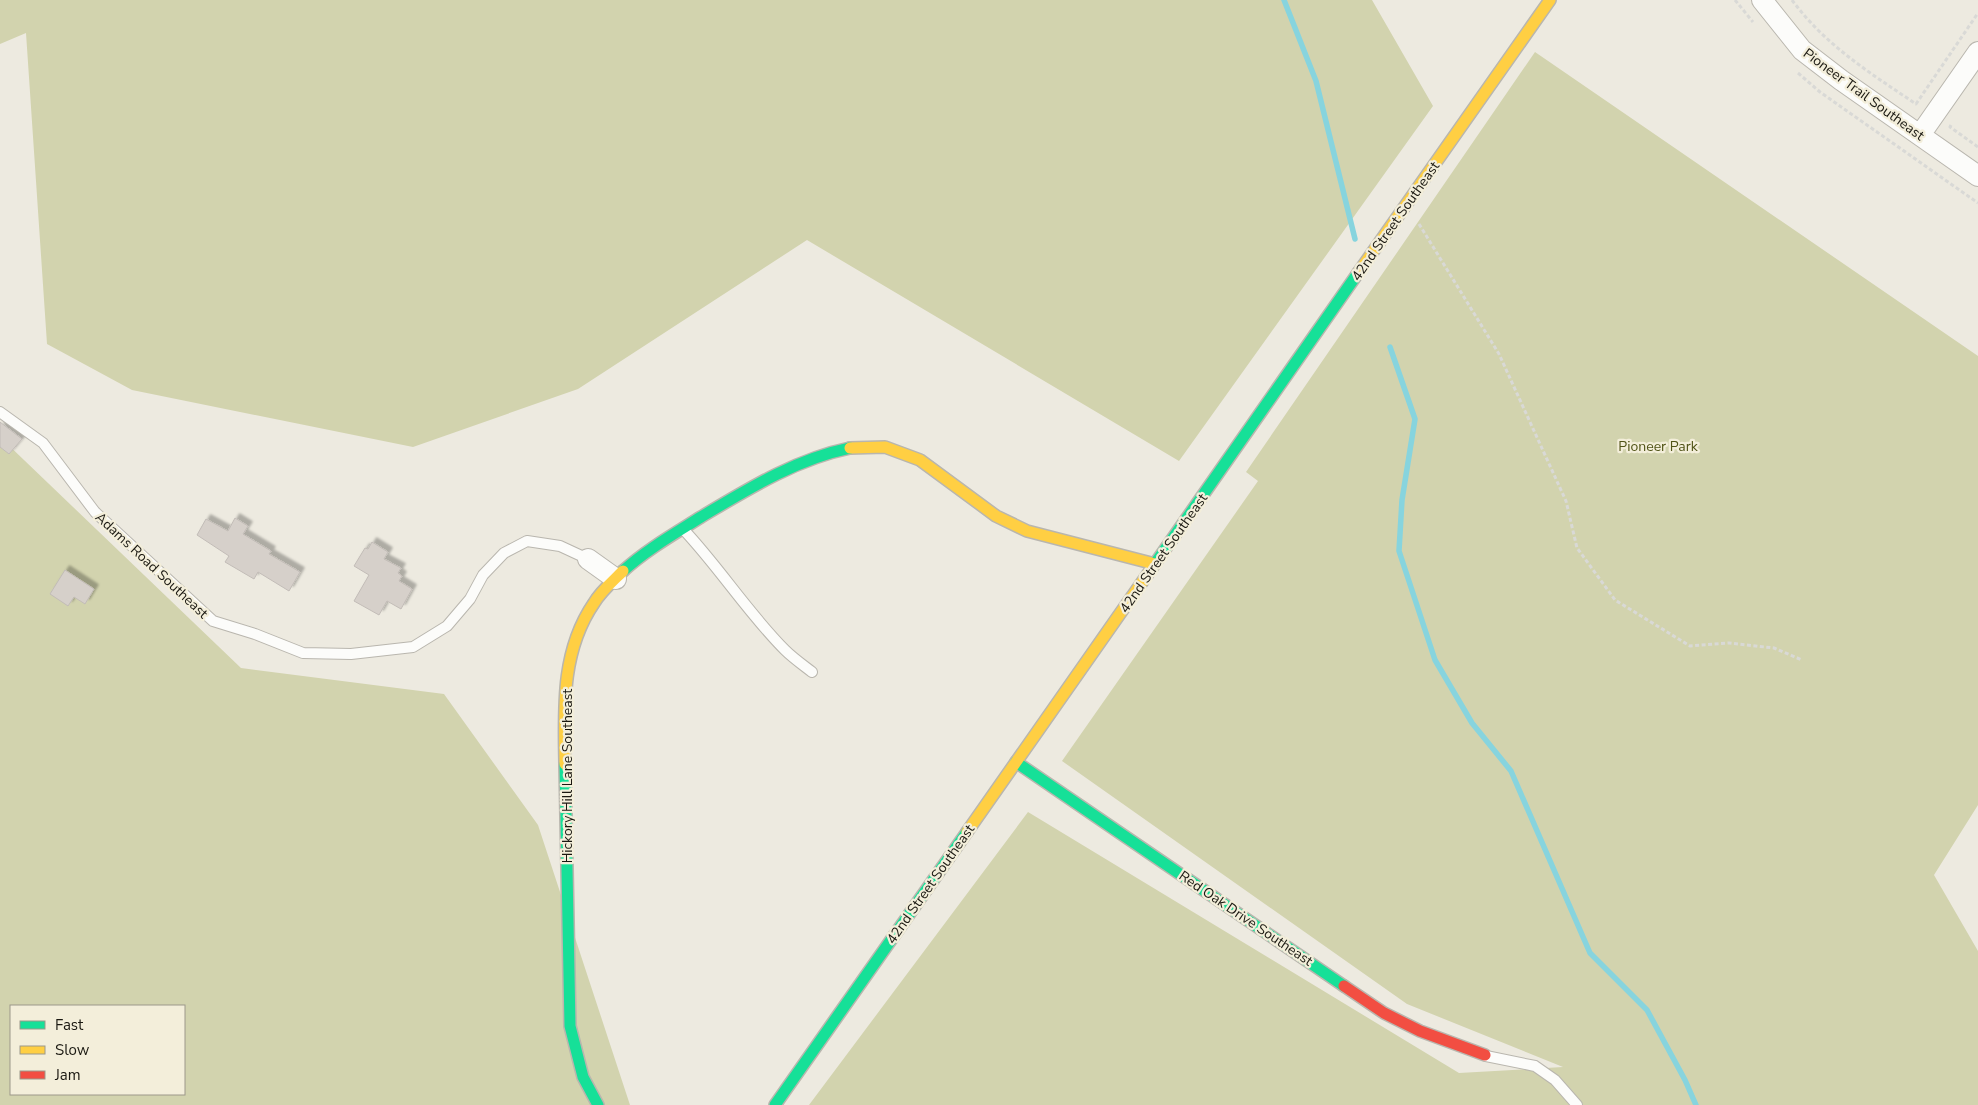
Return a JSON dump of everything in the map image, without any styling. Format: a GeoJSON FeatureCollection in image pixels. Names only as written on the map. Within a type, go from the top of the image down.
{"type":"FeatureCollection","features":[{"type":"Feature","properties":{"kind":"street","name":"42nd Street Southeast"},"geometry":{"type":"LineString","coordinates":[[775,1105],[1550,0]]}},
{"type":"Feature","properties":{"kind":"street","name":"Pioneer Trail Southeast"},"geometry":{"type":"LineString","coordinates":[[1762,0],[1774,18],[1802,50],[1841,80],[1978,176]]}},
{"type":"Feature","properties":{"kind":"street"},"geometry":{"type":"LineString","coordinates":[[1920,135],[1978,52]]}},
{"type":"Feature","properties":{"kind":"street","name":"Hickory Hill Lane Southeast"},"geometry":{"type":"LineString","coordinates":[[598,1105],[587,1089],[576,1058],[570,1026],[564,723],[567,667],[577,634],[594,602],[624,570],[682,528],[754,484],[818,457],[856,446],[885,447],[920,460],[996,516],[1027,531],[1155,564]]}},
{"type":"Feature","properties":{"kind":"street","name":"Adams Road Southeast"},"geometry":{"type":"LineString","coordinates":[[588,560],[616,579]]}},
{"type":"Feature","properties":{"kind":"street","name":"Red Oak Drive Southeast"},"geometry":{"type":"LineString","coordinates":[[1016,762],[1384,1013],[1420,1031],[1485,1055]]}},
{"type":"Feature","properties":{"kind":"lane","name":"Adams Road Southeast"},"geometry":{"type":"LineString","coordinates":[[0,412],[42,443],[95,512],[213,621],[255,634],[303,653],[351,654],[413,647],[446,626],[470,599],[483,575],[504,553],[526,541],[560,546],[588,560]]}},
{"type":"Feature","properties":{"kind":"lane"},"geometry":{"type":"LineString","coordinates":[[682,528],[705,553],[744,604],[785,650],[812,672]]}},
{"type":"Feature","properties":{"kind":"lane"},"geometry":{"type":"LineString","coordinates":[[1485,1055],[1535,1066],[1556,1080],[1577,1105]]}},
{"type":"Feature","properties":{"kind":"path"},"geometry":{"type":"LineString","coordinates":[[1792,0],[1827,40],[1851,60],[1916,104],[1978,13]]}},
{"type":"Feature","properties":{"kind":"path"},"geometry":{"type":"LineString","coordinates":[[1955,119],[1950,127],[1978,147]]}},
{"type":"Feature","properties":{"kind":"path"},"geometry":{"type":"LineString","coordinates":[[1407,204],[1499,354],[1566,501],[1578,548],[1615,600],[1690,646],[1729,643],[1774,648],[1802,660]]}},
{"type":"Feature","properties":{"kind":"green space"},"geometry":{"type":"Polygon","coordinates":[[[0,0],[1372,0],[1433,106],[1179,461],[807,240],[578,389],[413,447],[132,390],[47,344],[26,33],[0,44],[0,0]]]}},
{"type":"Feature","properties":{"kind":"green space","name":"Pioneer Park"},"geometry":{"type":"Polygon","coordinates":[[[1535,52],[1978,356],[1978,805],[1934,875],[1978,951],[1978,1105],[809,1105],[1028,812],[1459,1073],[1563,1067],[1407,1004],[1062,761],[1258,481],[1246,472],[1535,52]]]}},
{"type":"Feature","properties":{"kind":"green space"},"geometry":{"type":"Polygon","coordinates":[[[0,437],[241,668],[444,694],[538,825],[630,1105],[0,1105],[0,437]]]}},
{"type":"Feature","properties":{"kind":"building"},"geometry":{"type":"Polygon","coordinates":[[[0,422],[22,439],[9,454],[0,447],[0,422]]]}},
{"type":"Feature","properties":{"kind":"building"},"geometry":{"type":"Polygon","coordinates":[[[235,518],[248,526],[243,534],[271,551],[269,554],[300,572],[289,591],[258,572],[254,579],[225,562],[229,556],[197,535],[206,519],[228,531],[235,518]]]}},
{"type":"Feature","properties":{"kind":"building"},"geometry":{"type":"Polygon","coordinates":[[[372,542],[388,552],[384,559],[401,568],[398,573],[402,576],[399,581],[412,589],[401,609],[387,601],[379,615],[354,601],[369,575],[354,566],[365,548],[368,549],[372,542]]]}},
{"type":"Feature","properties":{"kind":"building"},"geometry":{"type":"Polygon","coordinates":[[[65,570],[94,589],[85,604],[74,597],[68,606],[50,594],[65,570]]]}},
{"type":"Feature","properties":{"kind":"waterway"},"geometry":{"type":"LineString","coordinates":[[1284,0],[1316,81],[1355,239]]}},
{"type":"Feature","properties":{"kind":"waterway"},"geometry":{"type":"LineString","coordinates":[[1390,347],[1415,419],[1402,500],[1399,551],[1435,660],[1472,723],[1511,771],[1590,953],[1647,1010],[1685,1080],[1696,1105]]}},
{"type":"Feature","properties":{"kind":"traffic: fast"},"geometry":{"type":"LineString","coordinates":[[1152,568],[1358,273]]}},
{"type":"Feature","properties":{"kind":"traffic: fast"},"geometry":{"type":"LineString","coordinates":[[623,571],[660,542],[773,476],[811,459],[850,448]]}},
{"type":"Feature","properties":{"kind":"traffic: fast"},"geometry":{"type":"LineString","coordinates":[[1016,762],[1344,986]]}},
{"type":"Feature","properties":{"kind":"traffic: fast"},"geometry":{"type":"LineString","coordinates":[[565,764],[570,1026],[583,1077],[598,1105]]}},
{"type":"Feature","properties":{"kind":"traffic: fast"},"geometry":{"type":"LineString","coordinates":[[775,1105],[967,832]]}},
{"type":"Feature","properties":{"kind":"traffic: slow"},"geometry":{"type":"LineString","coordinates":[[1358,273],[1550,0]]}},
{"type":"Feature","properties":{"kind":"traffic: slow"},"geometry":{"type":"LineString","coordinates":[[850,448],[885,447],[920,460],[996,516],[1027,531],[1155,564]]}},
{"type":"Feature","properties":{"kind":"traffic: slow"},"geometry":{"type":"LineString","coordinates":[[967,832],[1152,568]]}},
{"type":"Feature","properties":{"kind":"traffic: slow"},"geometry":{"type":"LineString","coordinates":[[565,764],[565,701],[570,660],[575,641],[583,621],[597,599],[607,586],[623,571]]}},
{"type":"Feature","properties":{"kind":"traffic: jam"},"geometry":{"type":"LineString","coordinates":[[1344,986],[1384,1013],[1420,1031],[1485,1055]]}}]}
